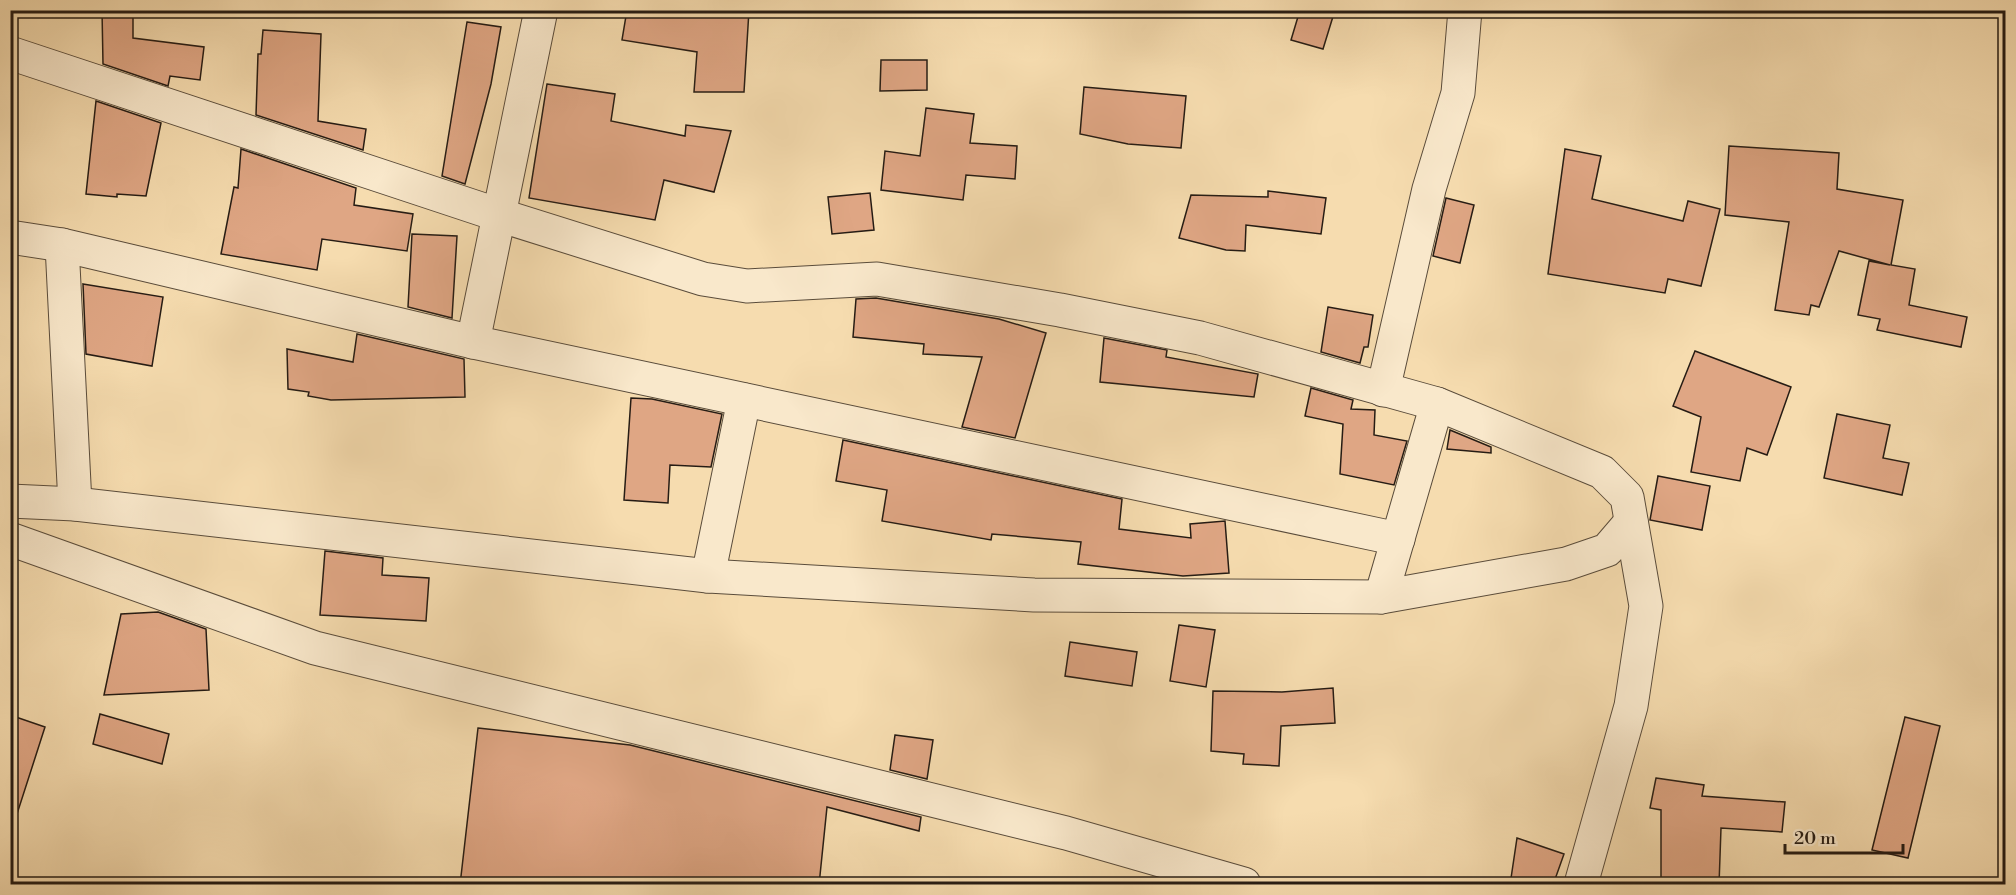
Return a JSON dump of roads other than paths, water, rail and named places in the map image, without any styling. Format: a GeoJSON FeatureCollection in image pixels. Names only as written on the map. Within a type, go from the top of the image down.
{"type":"FeatureCollection","features":[{"type":"Feature","properties":{"kind":"street"},"geometry":{"type":"LineString","coordinates":[[473,342],[541,10]]}},
{"type":"Feature","properties":{"kind":"street"},"geometry":{"type":"LineString","coordinates":[[1383,390],[1429,189],[1458,93],[1465,10]]}},
{"type":"Feature","properties":{"kind":"street"},"geometry":{"type":"LineString","coordinates":[[10,53],[499,215],[703,279],[747,286],[876,279],[1060,310],[1200,338],[1437,404],[1602,472],[1627,497],[1646,606],[1631,706],[1581,885]]}},
{"type":"Feature","properties":{"kind":"street"},"geometry":{"type":"LineString","coordinates":[[10,237],[62,245],[473,342],[1398,539]]}},
{"type":"Feature","properties":{"kind":"street"},"geometry":{"type":"LineString","coordinates":[[62,245],[75,504]]}},
{"type":"Feature","properties":{"kind":"street"},"geometry":{"type":"LineString","coordinates":[[708,576],[744,400]]}},
{"type":"Feature","properties":{"kind":"street"},"geometry":{"type":"LineString","coordinates":[[1381,597],[1437,404]]}},
{"type":"Feature","properties":{"kind":"street"},"geometry":{"type":"LineString","coordinates":[[10,501],[75,504],[708,576],[1034,595],[1381,597],[1566,564],[1607,550],[1631,522]]}},
{"type":"Feature","properties":{"kind":"street"},"geometry":{"type":"LineString","coordinates":[[10,539],[315,648],[1066,833],[1244,885]]}}]}
